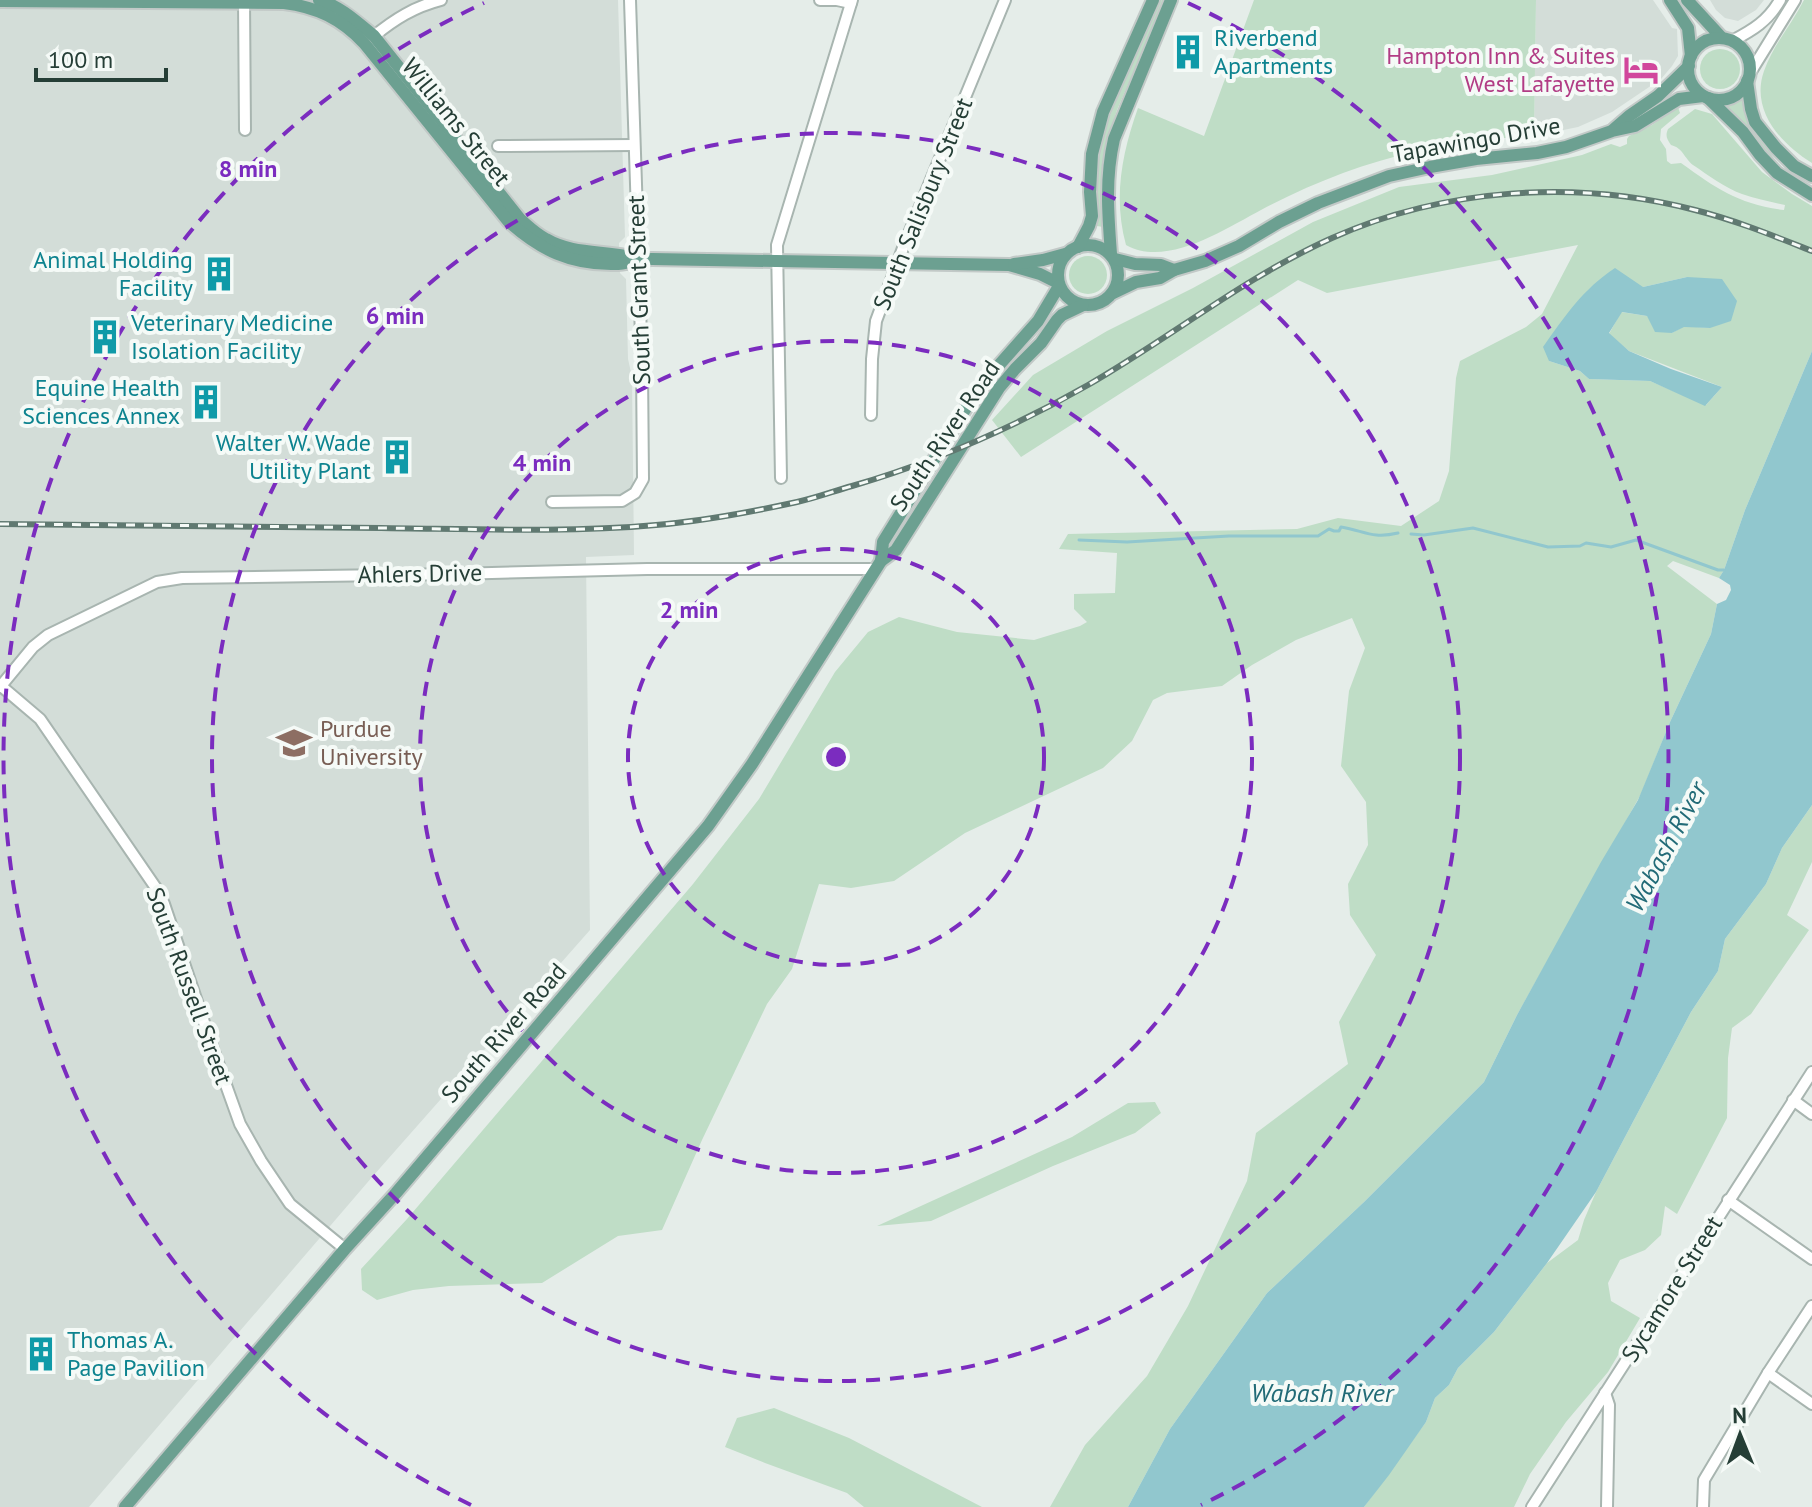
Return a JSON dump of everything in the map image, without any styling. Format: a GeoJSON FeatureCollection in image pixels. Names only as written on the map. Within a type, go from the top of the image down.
{"type":"FeatureCollection","features":[{"type":"Feature","properties":{"kind":"main road","name":"Williams Street"},"geometry":{"type":"LineString","coordinates":[[319,0],[330,3],[353,18],[374,36],[520,219],[547,240],[573,250],[618,253],[638,259],[1009,265],[1065,254]]}},
{"type":"Feature","properties":{"kind":"main road"},"geometry":{"type":"LineString","coordinates":[[1078,247],[1092,216],[1092,154],[1103,112],[1153,0]]}},
{"type":"Feature","properties":{"kind":"main road"},"geometry":{"type":"LineString","coordinates":[[1113,257],[1096,246],[1078,247],[1065,254],[1060,264],[1058,285],[1073,302],[1083,305],[1100,303],[1113,293],[1117,285],[1107,187],[1109,161],[1114,139],[1171,0]]}},
{"type":"Feature","properties":{"kind":"main road"},"geometry":{"type":"LineString","coordinates":[[1670,0],[1688,28],[1691,82],[1743,132],[1784,179],[1812,195]]}},
{"type":"Feature","properties":{"kind":"main road"},"geometry":{"type":"LineString","coordinates":[[1687,0],[1727,40],[1746,54],[1755,122],[1794,166],[1812,176]]}},
{"type":"Feature","properties":{"kind":"main road","name":"Williams Street"},"geometry":{"type":"LineString","coordinates":[[0,1],[244,2],[302,5],[319,10],[351,29],[364,43],[508,221],[533,242],[548,251],[585,262],[619,264],[638,259]]}},
{"type":"Feature","properties":{"kind":"main road"},"geometry":{"type":"LineString","coordinates":[[1690,61],[1704,42],[1727,40]]}},
{"type":"Feature","properties":{"kind":"main road","name":"Tapawingo Drive"},"geometry":{"type":"LineString","coordinates":[[1612,131],[1665,90],[1690,61]]}},
{"type":"Feature","properties":{"kind":"main road"},"geometry":{"type":"LineString","coordinates":[[1706,97],[1729,99],[1743,90],[1749,77]]}},
{"type":"Feature","properties":{"kind":"main road","name":"Tapawingo Drive"},"geometry":{"type":"LineString","coordinates":[[1113,293],[1136,282],[1160,278],[1174,270],[1205,261],[1318,203],[1389,176],[1476,159],[1552,150],[1589,141],[1635,126],[1679,99],[1706,97]]}},
{"type":"Feature","properties":{"kind":"main road","name":"Tapawingo Drive"},"geometry":{"type":"LineString","coordinates":[[1113,257],[1174,270]]}},
{"type":"Feature","properties":{"kind":"main road","name":"Williams Street"},"geometry":{"type":"LineString","coordinates":[[1009,265],[1040,274],[1058,285]]}},
{"type":"Feature","properties":{"kind":"main road","name":"South River Road"},"geometry":{"type":"LineString","coordinates":[[878,565],[883,542],[969,403],[1038,321],[1058,285]]}},
{"type":"Feature","properties":{"kind":"main road","name":"South River Road"},"geometry":{"type":"LineString","coordinates":[[125,1507],[708,826],[767,742],[878,565],[896,550],[999,388],[1062,315],[1083,305]]}},
{"type":"Feature","properties":{"kind":"street"},"geometry":{"type":"LineString","coordinates":[[374,36],[423,2],[441,0]]}},
{"type":"Feature","properties":{"kind":"street","name":"South Grant Street"},"geometry":{"type":"LineString","coordinates":[[552,502],[622,501],[635,493],[643,479],[630,0]]}},
{"type":"Feature","properties":{"kind":"street"},"geometry":{"type":"LineString","coordinates":[[781,478],[777,245],[851,2],[820,0]]}},
{"type":"Feature","properties":{"kind":"street","name":"South Salisbury Street"},"geometry":{"type":"LineString","coordinates":[[871,415],[876,321],[1005,0]]}},
{"type":"Feature","properties":{"kind":"street"},"geometry":{"type":"LineString","coordinates":[[1727,40],[1760,26],[1780,0]]}},
{"type":"Feature","properties":{"kind":"street"},"geometry":{"type":"LineString","coordinates":[[1749,77],[1795,0]]}},
{"type":"Feature","properties":{"kind":"street"},"geometry":{"type":"LineString","coordinates":[[244,2],[245,130]]}},
{"type":"Feature","properties":{"kind":"street"},"geometry":{"type":"LineString","coordinates":[[498,146],[634,145]]}},
{"type":"Feature","properties":{"kind":"street","name":"Ahlers Drive"},"geometry":{"type":"LineString","coordinates":[[0,686],[33,647],[48,635],[157,582],[182,578],[878,565]]}},
{"type":"Feature","properties":{"kind":"street","name":"South Russell Street"},"geometry":{"type":"LineString","coordinates":[[0,686],[40,719],[156,888],[240,1124],[290,1204],[345,1249]]}},
{"type":"Feature","properties":{"kind":"street","name":"Sycamore Street"},"geometry":{"type":"LineString","coordinates":[[1532,1507],[1812,1072]]}},
{"type":"Feature","properties":{"kind":"street"},"geometry":{"type":"LineString","coordinates":[[1793,1100],[1812,1114]]}},
{"type":"Feature","properties":{"kind":"street"},"geometry":{"type":"LineString","coordinates":[[1728,1200],[1812,1259]]}},
{"type":"Feature","properties":{"kind":"street"},"geometry":{"type":"LineString","coordinates":[[1703,1507],[1704,1480],[1812,1306]]}},
{"type":"Feature","properties":{"kind":"street"},"geometry":{"type":"LineString","coordinates":[[1768,1373],[1812,1404]]}},
{"type":"Feature","properties":{"kind":"street"},"geometry":{"type":"LineString","coordinates":[[1605,1393],[1609,1405],[1607,1507]]}},
{"type":"Feature","properties":{"kind":"shaded area","name":"Purdue University"},"geometry":{"type":"Polygon","coordinates":[[[0,0],[618,0],[625,237],[619,243],[620,273],[626,279],[628,359],[632,377],[634,555],[586,557],[590,930],[373,1176],[89,1507],[0,1507],[0,0]]]}},
{"type":"Feature","properties":{"kind":"shaded area"},"geometry":{"type":"Polygon","coordinates":[[[1536,0],[1653,0],[1672,28],[1677,29],[1678,56],[1661,79],[1612,112],[1578,127],[1534,136],[1536,0]]]}},
{"type":"Feature","properties":{"kind":"shaded area"},"geometry":{"type":"Polygon","coordinates":[[[1710,0],[1764,0],[1756,10],[1738,21],[1725,18],[1710,0]]]}},
{"type":"Feature","properties":{"kind":"green space"},"geometry":{"type":"Polygon","coordinates":[[[1159,0],[1165,0],[1110,132],[1101,186],[1103,227],[1097,226],[1095,179],[1105,127],[1159,0]]]}},
{"type":"Feature","properties":{"kind":"green space"},"geometry":{"type":"Polygon","coordinates":[[[1254,0],[1536,0],[1534,136],[1456,142],[1378,161],[1300,191],[1213,235],[1177,249],[1142,251],[1126,245],[1120,210],[1121,176],[1138,108],[1204,136],[1254,0]]]}},
{"type":"Feature","properties":{"kind":"green space"},"geometry":{"type":"Polygon","coordinates":[[[1804,0],[1812,0],[1812,163],[1779,136],[1761,99],[1761,85],[1768,61],[1804,0]]]}},
{"type":"Feature","properties":{"kind":"green space"},"geometry":{"type":"Polygon","coordinates":[[[1720,49],[1734,55],[1740,69],[1734,83],[1720,89],[1706,83],[1700,69],[1706,55],[1720,49]]]}},
{"type":"Feature","properties":{"kind":"green space"},"geometry":{"type":"Polygon","coordinates":[[[1743,98],[1747,120],[1778,164],[1763,151],[1727,106],[1743,98]]]}},
{"type":"Feature","properties":{"kind":"green space"},"geometry":{"type":"Polygon","coordinates":[[[1678,107],[1680,113],[1661,129],[1660,140],[1666,149],[1667,161],[1671,164],[1681,163],[1717,188],[1741,199],[1784,210],[1785,205],[1747,196],[1723,185],[1693,165],[1678,148],[1671,145],[1667,137],[1668,129],[1695,109],[1712,114],[1762,172],[1812,206],[1812,351],[1745,510],[1724,570],[1719,578],[1673,561],[1667,566],[1717,604],[1711,634],[1641,794],[1517,1015],[1484,1082],[1267,1293],[1170,1429],[1128,1507],[1050,1507],[1085,1445],[1147,1376],[1188,1306],[1247,1181],[1256,1133],[1348,1064],[1339,1022],[1376,955],[1350,915],[1348,884],[1368,845],[1366,802],[1341,766],[1349,691],[1365,648],[1352,618],[1296,640],[1222,686],[1167,693],[1153,700],[1132,741],[1103,768],[965,833],[894,881],[851,888],[819,884],[792,969],[767,1004],[662,1230],[618,1236],[542,1283],[449,1286],[413,1290],[377,1300],[362,1290],[361,1269],[693,884],[759,799],[835,672],[868,632],[899,617],[957,632],[1034,640],[1080,626],[1087,622],[1074,609],[1074,594],[1115,593],[1117,553],[1059,549],[1068,534],[1297,529],[1338,518],[1401,526],[1439,501],[1449,471],[1460,361],[1526,327],[1542,314],[1578,245],[1327,293],[1298,280],[1021,457],[992,420],[1033,375],[1107,331],[1313,222],[1399,187],[1492,175],[1582,155],[1611,144],[1620,147],[1627,144],[1629,136],[1678,107]],[[1687,277],[1643,287],[1549,361],[1580,371],[1589,379],[1650,381],[1706,405],[1722,387],[1629,351],[1609,334],[1621,312],[1647,316],[1672,333],[1684,326],[1710,328],[1687,277]]]}},
{"type":"Feature","properties":{"kind":"green space"},"geometry":{"type":"Polygon","coordinates":[[[1088,256],[1102,261],[1107,275],[1102,289],[1088,294],[1074,289],[1069,275],[1074,261],[1088,256]]]}},
{"type":"Feature","properties":{"kind":"green space"},"geometry":{"type":"Polygon","coordinates":[[[1812,805],[1812,862],[1787,915],[1809,930],[1751,1014],[1732,1028],[1727,1118],[1677,1214],[1665,1206],[1661,1235],[1645,1250],[1620,1260],[1608,1283],[1611,1301],[1640,1318],[1608,1372],[1566,1422],[1530,1474],[1514,1507],[1364,1507],[1426,1422],[1435,1398],[1449,1385],[1458,1368],[1494,1332],[1547,1263],[1578,1240],[1596,1192],[1691,1012],[1718,971],[1725,939],[1766,884],[1782,848],[1812,805]]]}},
{"type":"Feature","properties":{"kind":"green space"},"geometry":{"type":"Polygon","coordinates":[[[1155,1102],[1161,1113],[1135,1133],[931,1221],[877,1226],[1072,1137],[1128,1103],[1155,1102]]]}},
{"type":"Feature","properties":{"kind":"green space"},"geometry":{"type":"Polygon","coordinates":[[[774,1408],[849,1438],[982,1507],[864,1507],[847,1493],[725,1447],[737,1418],[774,1408]]]}},
{"type":"Feature","properties":{"kind":"water"},"geometry":{"type":"Polygon","coordinates":[[[1615,268],[1643,287],[1687,277],[1722,279],[1737,301],[1731,321],[1710,328],[1684,327],[1672,333],[1655,332],[1647,316],[1622,312],[1609,333],[1629,351],[1722,387],[1705,406],[1650,381],[1589,379],[1580,371],[1549,361],[1543,347],[1584,294],[1615,268]]]}},
{"type":"Feature","properties":{"kind":"water","name":"Wabash River"},"geometry":{"type":"Polygon","coordinates":[[[1812,351],[1812,805],[1782,848],[1766,884],[1725,939],[1718,971],[1691,1012],[1596,1192],[1494,1332],[1458,1368],[1449,1385],[1435,1398],[1426,1422],[1364,1507],[1128,1507],[1170,1429],[1267,1293],[1484,1082],[1517,1015],[1638,800],[1711,634],[1717,604],[1726,600],[1731,590],[1730,585],[1719,578],[1812,351]]]}},
{"type":"Feature","properties":{"kind":"waterway"},"geometry":{"type":"LineString","coordinates":[[1079,540],[1127,542],[1229,536],[1318,536],[1329,529],[1339,531],[1341,527],[1375,535],[1398,533]]}},
{"type":"Feature","properties":{"kind":"waterway"},"geometry":{"type":"LineString","coordinates":[[1411,534],[1473,528],[1548,547],[1586,543],[1611,547],[1636,540],[1724,570]]}},
{"type":"Feature","properties":{"kind":"railway"},"geometry":{"type":"LineString","coordinates":[[0,524],[587,529],[691,521],[797,502],[913,466],[1031,416],[1118,367],[1238,289],[1332,238],[1419,208],[1465,199],[1557,192],[1650,200],[1725,219],[1812,251]]}},
{"type":"Feature","properties":{"kind":"place","name":"Riverbend Apartments"},"geometry":{"type":"Point","coordinates":[1188,52]}},
{"type":"Feature","properties":{"kind":"place","name":"Hampton Inn & Suites West Lafayette"},"geometry":{"type":"Point","coordinates":[1641,70]}},
{"type":"Feature","properties":{"kind":"place","name":"Animal Holding Facility"},"geometry":{"type":"Point","coordinates":[219,274]}},
{"type":"Feature","properties":{"kind":"place","name":"Veterinary Medicine Isolation Facility"},"geometry":{"type":"Point","coordinates":[105,337]}},
{"type":"Feature","properties":{"kind":"place","name":"Equine Health Sciences Annex"},"geometry":{"type":"Point","coordinates":[206,402]}},
{"type":"Feature","properties":{"kind":"place","name":"Walter W. Wade Utility Plant"},"geometry":{"type":"Point","coordinates":[397,457]}},
{"type":"Feature","properties":{"kind":"place","name":"Purdue University"},"geometry":{"type":"Point","coordinates":[294,743]}},
{"type":"Feature","properties":{"kind":"place","name":"Thomas A. Page Pavilion"},"geometry":{"type":"Point","coordinates":[41,1354]}}]}
